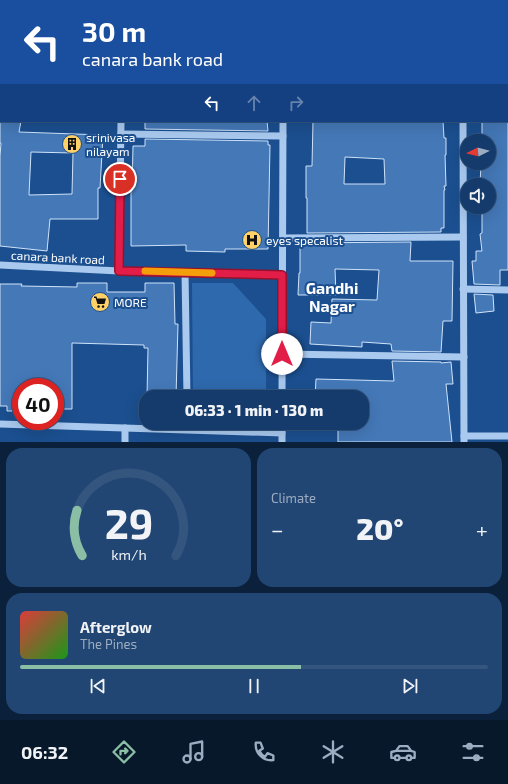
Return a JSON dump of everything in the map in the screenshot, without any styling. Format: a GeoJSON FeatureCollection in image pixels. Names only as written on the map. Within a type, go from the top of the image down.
{"type":"FeatureCollection","features":[{"type":"Feature","properties":{"kind":"street"},"geometry":{"type":"LineString","coordinates":[[119,271],[121,122]]}},
{"type":"Feature","properties":{"kind":"street"},"geometry":{"type":"LineString","coordinates":[[282,390],[283,122]]}},
{"type":"Feature","properties":{"kind":"street"},"geometry":{"type":"LineString","coordinates":[[463,122],[464,439],[508,436]]}},
{"type":"Feature","properties":{"kind":"street"},"geometry":{"type":"LineString","coordinates":[[121,134],[283,136]]}},
{"type":"Feature","properties":{"kind":"street"},"geometry":{"type":"LineString","coordinates":[[283,238],[463,237]]}},
{"type":"Feature","properties":{"kind":"street","name":"canara bank road"},"geometry":{"type":"LineString","coordinates":[[0,265],[119,271],[282,275]]}},
{"type":"Feature","properties":{"kind":"street"},"geometry":{"type":"LineString","coordinates":[[185,272],[187,390]]}},
{"type":"Feature","properties":{"kind":"street"},"geometry":{"type":"LineString","coordinates":[[464,289],[508,290]]}},
{"type":"Feature","properties":{"kind":"street"},"geometry":{"type":"LineString","coordinates":[[282,354],[464,357]]}},
{"type":"Feature","properties":{"kind":"street"},"geometry":{"type":"LineString","coordinates":[[0,424],[139,428]]}},
{"type":"Feature","properties":{"kind":"street"},"geometry":{"type":"LineString","coordinates":[[125,428],[125,442]]}},
{"type":"Feature","properties":{"kind":"street"},"geometry":{"type":"LineString","coordinates":[[234,430],[282,433],[282,442]]}},
{"type":"Feature","properties":{"kind":"shaded area"},"geometry":{"type":"Polygon","coordinates":[[[192,283],[233,283],[266,319],[266,390],[193,390],[192,283]]]}},
{"type":"Feature","properties":{"kind":"building"},"geometry":{"type":"Polygon","coordinates":[[[0,122],[21,122],[19,132],[103,135],[100,188],[98,188],[98,219],[50,219],[47,251],[0,246],[0,122]],[[31,152],[29,195],[72,194],[73,153],[31,152]]]}},
{"type":"Feature","properties":{"kind":"building"},"geometry":{"type":"Polygon","coordinates":[[[145,122],[267,122],[268,131],[145,129],[145,122]]]}},
{"type":"Feature","properties":{"kind":"building"},"geometry":{"type":"Polygon","coordinates":[[[313,122],[443,122],[444,138],[446,138],[444,228],[441,228],[441,232],[307,233],[306,166],[312,166],[313,122]],[[345,157],[344,184],[385,184],[384,159],[345,157]]]}},
{"type":"Feature","properties":{"kind":"building"},"geometry":{"type":"Polygon","coordinates":[[[482,122],[508,122],[508,270],[500,270],[500,285],[474,284],[472,261],[476,261],[476,251],[482,251],[480,234],[482,233],[482,214],[496,214],[496,178],[480,178],[481,170],[496,170],[496,134],[482,134],[482,122]]]}},
{"type":"Feature","properties":{"kind":"building"},"geometry":{"type":"Polygon","coordinates":[[[145,139],[268,141],[268,145],[270,145],[268,249],[225,249],[225,252],[186,251],[186,245],[131,246],[133,146],[145,146],[145,139]]]}},
{"type":"Feature","properties":{"kind":"building"},"geometry":{"type":"Polygon","coordinates":[[[411,242],[410,261],[453,261],[452,321],[443,321],[441,352],[392,351],[391,344],[362,342],[362,347],[310,344],[311,322],[331,323],[332,299],[377,300],[379,270],[335,269],[336,295],[298,295],[300,243],[411,242]]]}},
{"type":"Feature","properties":{"kind":"building"},"geometry":{"type":"Polygon","coordinates":[[[77,283],[107,283],[107,292],[145,292],[145,283],[174,283],[175,324],[178,324],[176,390],[147,390],[148,348],[144,348],[144,345],[72,343],[72,409],[64,409],[64,378],[12,378],[12,411],[7,411],[7,406],[0,406],[0,284],[77,287],[77,283]]]}},
{"type":"Feature","properties":{"kind":"building"},"geometry":{"type":"Polygon","coordinates":[[[474,294],[493,295],[494,311],[476,313],[474,294]]]}},
{"type":"Feature","properties":{"kind":"building"},"geometry":{"type":"Polygon","coordinates":[[[392,361],[451,362],[453,384],[446,384],[452,442],[338,442],[338,430],[369,430],[369,390],[315,390],[316,379],[394,381],[392,361]]]}},
{"type":"Feature","properties":{"kind":"slow traffic"},"geometry":{"type":"LineString","coordinates":[[145,271],[212,273]]}},
{"type":"Feature","properties":{"kind":"place","name":"srinivasa nilayam"},"geometry":{"type":"Point","coordinates":[72,144]}},
{"type":"Feature","properties":{"kind":"place","name":"eyes specalist"},"geometry":{"type":"Point","coordinates":[252,240]}},
{"type":"Feature","properties":{"kind":"place","name":"MORE"},"geometry":{"type":"Point","coordinates":[100,302]}},
{"type":"Feature","properties":{"kind":"district","name":"Gandhi Nagar"},"geometry":{"type":"Point","coordinates":[332,296]}},
{"type":"Feature","properties":{"kind":"route"},"geometry":{"type":"LineString","coordinates":[[120,179],[119,271],[282,275],[282,354]]}}]}
